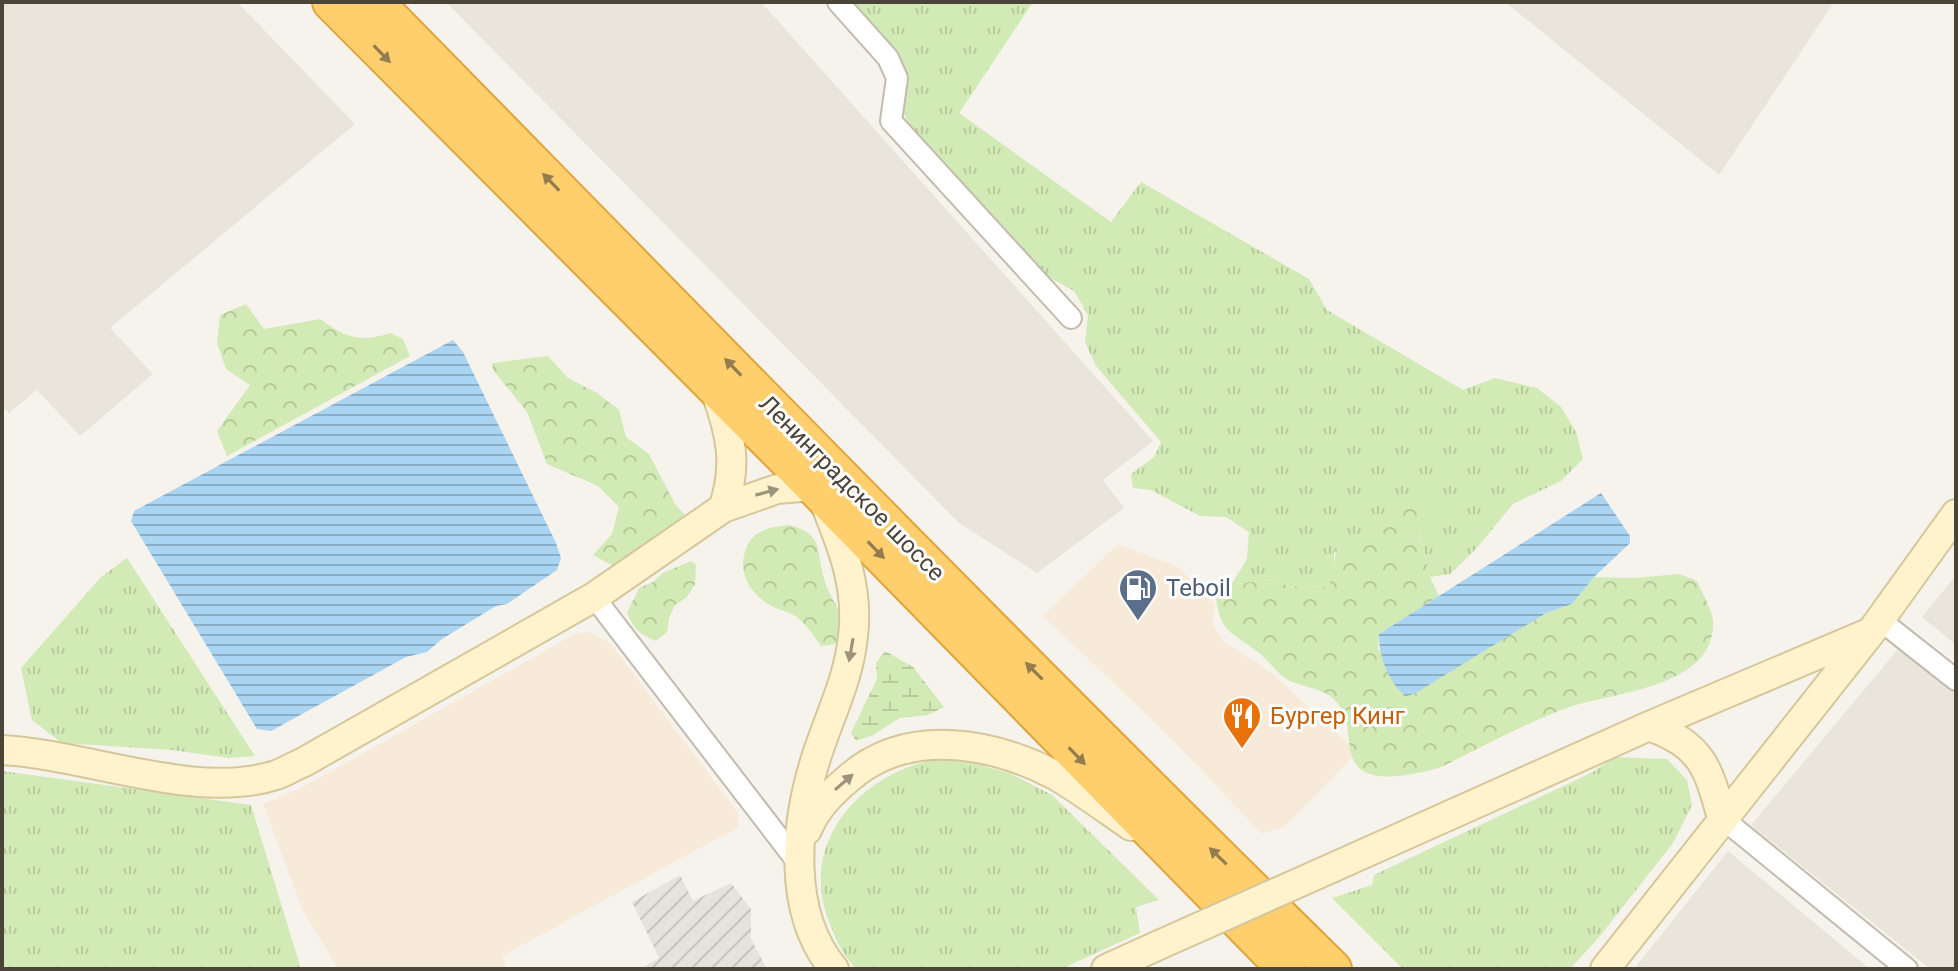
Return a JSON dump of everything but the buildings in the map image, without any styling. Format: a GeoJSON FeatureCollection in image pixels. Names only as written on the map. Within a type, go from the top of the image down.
{"type":"FeatureCollection","features":[{"type":"Feature","properties":{"kind":"highway","name":"Ленинградское шоссе"},"geometry":{"type":"LineString","coordinates":[[331,2],[817,490],[1286,969]]}},
{"type":"Feature","properties":{"kind":"highway","name":"Ленинградское шоссе"},"geometry":{"type":"LineString","coordinates":[[375,2],[740,374],[1333,969]]}},
{"type":"Feature","properties":{"kind":"street"},"geometry":{"type":"LineString","coordinates":[[838,2],[888,58],[897,78],[891,121],[1071,318]]}},
{"type":"Feature","properties":{"kind":"street"},"geometry":{"type":"LineString","coordinates":[[713,385],[728,427],[732,449],[731,487],[723,508]]}},
{"type":"Feature","properties":{"kind":"street"},"geometry":{"type":"LineString","coordinates":[[2,750],[176,778],[247,781],[275,775],[304,762],[594,597],[723,508],[777,489],[817,490],[846,557],[853,585],[854,632],[844,679],[809,783],[800,855],[806,913],[834,969]]}},
{"type":"Feature","properties":{"kind":"street"},"geometry":{"type":"LineString","coordinates":[[1605,969],[1875,626],[1956,514]]}},
{"type":"Feature","properties":{"kind":"street"},"geometry":{"type":"LineString","coordinates":[[594,597],[800,855]]}},
{"type":"Feature","properties":{"kind":"street"},"geometry":{"type":"LineString","coordinates":[[1875,626],[1956,680]]}},
{"type":"Feature","properties":{"kind":"street"},"geometry":{"type":"LineString","coordinates":[[1106,969],[1875,626]]}},
{"type":"Feature","properties":{"kind":"street"},"geometry":{"type":"LineString","coordinates":[[1649,726],[1670,734],[1701,758],[1711,775],[1722,818],[1907,969]]}},
{"type":"Feature","properties":{"kind":"street"},"geometry":{"type":"LineString","coordinates":[[800,855],[812,819],[830,794],[861,767],[908,748],[933,744],[987,749],[1054,775],[1179,860]]}},
{"type":"Feature","properties":{"kind":"shaded area"},"geometry":{"type":"Polygon","coordinates":[[[2,2],[237,2],[355,124],[110,328],[153,374],[80,436],[37,390],[9,413],[2,406],[2,2]]]}},
{"type":"Feature","properties":{"kind":"shaded area"},"geometry":{"type":"Polygon","coordinates":[[[446,2],[761,2],[1153,441],[1103,480],[1124,508],[1037,573],[959,523],[446,2]]]}},
{"type":"Feature","properties":{"kind":"shaded area"},"geometry":{"type":"Polygon","coordinates":[[[1505,2],[1834,2],[1719,175],[1505,2]]]}},
{"type":"Feature","properties":{"kind":"shaded area"},"geometry":{"type":"Polygon","coordinates":[[[1118,544],[1178,567],[1215,604],[1212,624],[1224,642],[1272,673],[1357,753],[1285,826],[1262,834],[1166,733],[1043,616],[1118,544]]]}},
{"type":"Feature","properties":{"kind":"shaded area"},"geometry":{"type":"Polygon","coordinates":[[[1956,575],[1956,645],[1922,617],[1956,575]]]}},
{"type":"Feature","properties":{"kind":"shaded area"},"geometry":{"type":"Polygon","coordinates":[[[590,632],[610,643],[738,813],[738,827],[502,956],[508,969],[338,969],[303,911],[263,804],[303,787],[575,634],[590,632]]]}},
{"type":"Feature","properties":{"kind":"shaded area"},"geometry":{"type":"Polygon","coordinates":[[[1899,648],[1956,695],[1956,969],[1930,969],[1751,825],[1899,648]]]}},
{"type":"Feature","properties":{"kind":"shaded area"},"geometry":{"type":"Polygon","coordinates":[[[1728,851],[1870,969],[1634,969],[1728,851]]]}},
{"type":"Feature","properties":{"kind":"shaded area"},"geometry":{"type":"Polygon","coordinates":[[[680,875],[693,901],[731,883],[751,909],[751,939],[767,969],[640,969],[659,958],[632,902],[680,875]]]}},
{"type":"Feature","properties":{"kind":"green space"},"geometry":{"type":"Polygon","coordinates":[[[848,2],[1033,2],[959,113],[1111,222],[1141,182],[1309,279],[1327,310],[1463,390],[1495,378],[1537,388],[1561,407],[1576,432],[1583,459],[1561,481],[1513,504],[1476,549],[1450,574],[1430,577],[1419,531],[1389,511],[1368,534],[1334,552],[1335,574],[1328,587],[1288,586],[1270,579],[1231,585],[1247,559],[1249,532],[1226,517],[1200,516],[1151,490],[1133,488],[1131,474],[1154,457],[1161,442],[1096,366],[1085,342],[1088,315],[1074,291],[1034,269],[910,126],[848,2]]]}},
{"type":"Feature","properties":{"kind":"green space"},"geometry":{"type":"Polygon","coordinates":[[[246,304],[264,329],[320,319],[353,337],[370,338],[391,333],[403,339],[410,356],[227,456],[217,431],[250,385],[226,369],[217,343],[220,315],[246,304]]]}},
{"type":"Feature","properties":{"kind":"green space"},"geometry":{"type":"Polygon","coordinates":[[[548,356],[568,378],[597,393],[619,410],[626,437],[649,454],[675,504],[684,514],[666,539],[617,568],[593,555],[612,534],[619,507],[598,486],[547,464],[527,412],[493,370],[492,363],[548,356]]]}},
{"type":"Feature","properties":{"kind":"green space"},"geometry":{"type":"Polygon","coordinates":[[[1416,495],[1444,511],[1419,532],[1430,577],[1439,596],[1379,634],[1378,650],[1546,613],[1572,604],[1594,577],[1635,578],[1679,574],[1697,581],[1709,606],[1713,621],[1709,644],[1698,661],[1680,674],[1658,684],[1551,714],[1439,768],[1391,776],[1365,772],[1353,759],[1344,713],[1339,705],[1323,692],[1285,678],[1229,631],[1221,618],[1216,597],[1231,585],[1270,579],[1288,586],[1328,587],[1338,538],[1368,534],[1389,511],[1416,495]]]}},
{"type":"Feature","properties":{"kind":"green space"},"geometry":{"type":"Polygon","coordinates":[[[790,525],[809,534],[817,545],[827,589],[840,617],[835,644],[821,646],[801,620],[771,606],[754,592],[746,579],[744,555],[754,536],[778,526],[790,525]]]}},
{"type":"Feature","properties":{"kind":"green space"},"geometry":{"type":"Polygon","coordinates":[[[127,558],[255,756],[229,758],[172,750],[62,743],[32,720],[21,668],[101,577],[127,558]]]}},
{"type":"Feature","properties":{"kind":"green space"},"geometry":{"type":"Polygon","coordinates":[[[691,561],[696,564],[695,585],[686,598],[675,605],[667,632],[656,641],[646,636],[635,627],[627,613],[639,588],[691,561]]]}},
{"type":"Feature","properties":{"kind":"green space"},"geometry":{"type":"Polygon","coordinates":[[[885,651],[913,667],[944,707],[928,715],[900,718],[873,735],[856,741],[851,733],[877,679],[876,663],[885,651]]]}},
{"type":"Feature","properties":{"kind":"green space"},"geometry":{"type":"Polygon","coordinates":[[[1615,757],[1667,759],[1687,780],[1692,805],[1673,843],[1570,969],[1403,969],[1332,898],[1372,885],[1374,875],[1591,773],[1615,757]]]}},
{"type":"Feature","properties":{"kind":"green space"},"geometry":{"type":"Polygon","coordinates":[[[942,758],[958,759],[1009,773],[1052,795],[1159,900],[1136,907],[1140,933],[1061,969],[857,969],[836,938],[822,896],[822,867],[829,840],[843,816],[862,795],[885,778],[942,758]]]}},
{"type":"Feature","properties":{"kind":"green space"},"geometry":{"type":"Polygon","coordinates":[[[2,771],[251,805],[301,969],[2,969],[2,771]]]}},
{"type":"Feature","properties":{"kind":"water"},"geometry":{"type":"Polygon","coordinates":[[[453,340],[463,352],[556,543],[561,558],[557,570],[507,604],[496,606],[442,639],[427,652],[406,657],[271,731],[257,729],[131,521],[134,511],[453,340]]]}},
{"type":"Feature","properties":{"kind":"water"},"geometry":{"type":"Polygon","coordinates":[[[1601,493],[1630,536],[1630,543],[1594,577],[1572,604],[1546,613],[1414,694],[1406,696],[1400,691],[1386,668],[1379,634],[1601,493]]]}},
{"type":"Feature","properties":{"kind":"place","name":"Teboil"},"geometry":{"type":"Point","coordinates":[1138,622]}},
{"type":"Feature","properties":{"kind":"place","name":"Бургер Кинг"},"geometry":{"type":"Point","coordinates":[1242,750]}}]}
